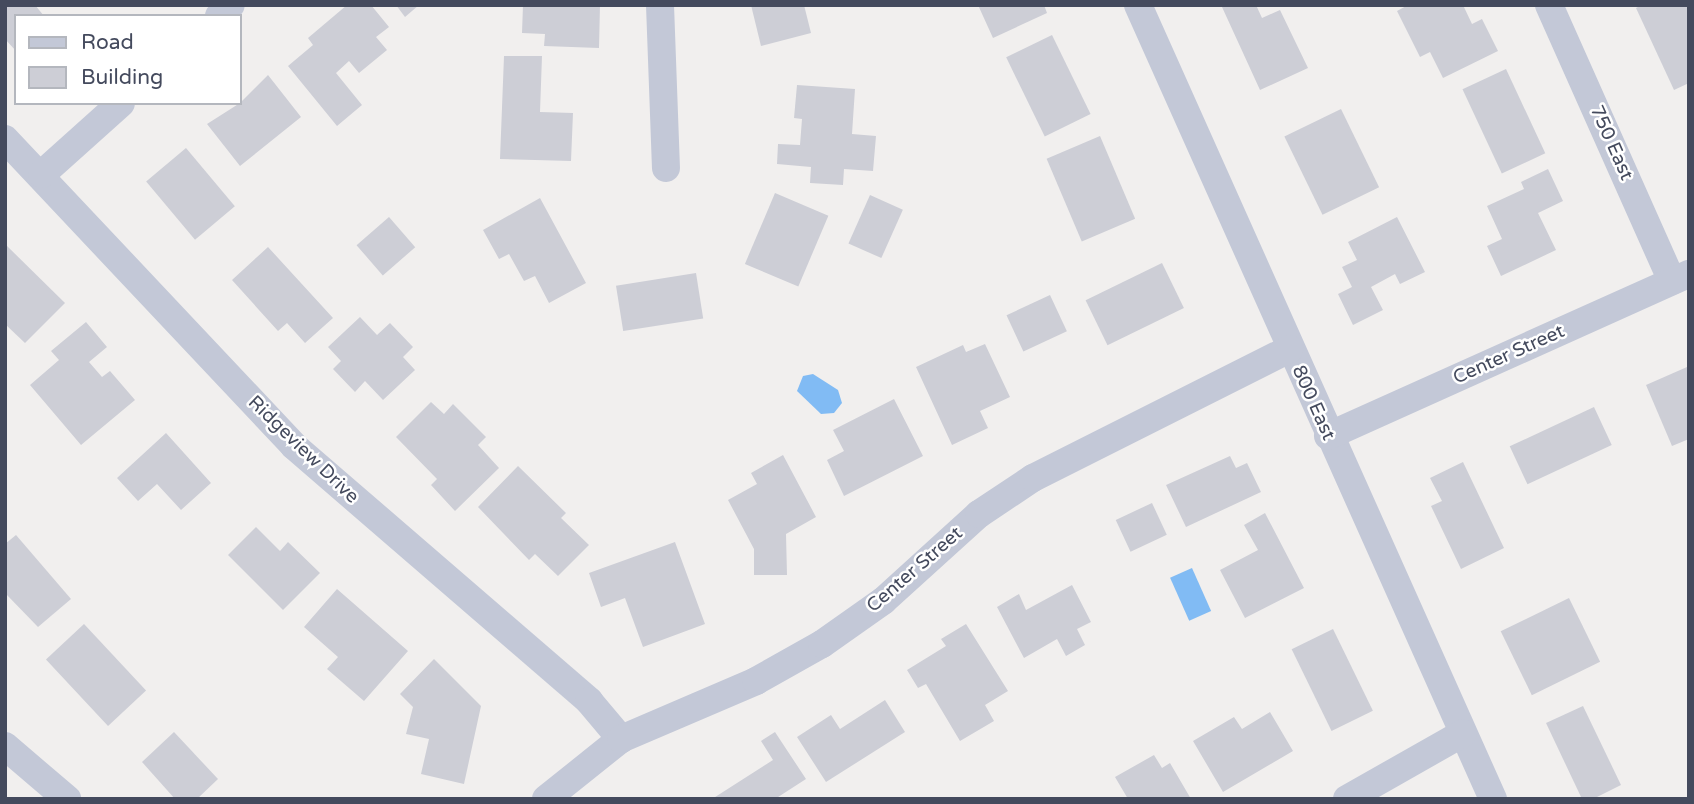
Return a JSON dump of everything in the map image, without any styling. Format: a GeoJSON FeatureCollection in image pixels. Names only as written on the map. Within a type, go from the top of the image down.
{"type":"FeatureCollection","features":[{"type":"Feature","properties":{"kind":"street"},"geometry":{"type":"LineString","coordinates":[[660,5],[666,168]]}},
{"type":"Feature","properties":{"kind":"street","name":"800 East"},"geometry":{"type":"LineString","coordinates":[[1138,5],[1289,349],[1493,799]]}},
{"type":"Feature","properties":{"kind":"street","name":"750 East"},"geometry":{"type":"LineString","coordinates":[[1549,5],[1681,278]]}},
{"type":"Feature","properties":{"kind":"street"},"geometry":{"type":"LineString","coordinates":[[42,174],[119,105]]}},
{"type":"Feature","properties":{"kind":"street","name":"Ridgeview Drive"},"geometry":{"type":"LineString","coordinates":[[5,139],[42,174],[304,455],[589,701],[621,739]]}},
{"type":"Feature","properties":{"kind":"street","name":"Center Street"},"geometry":{"type":"LineString","coordinates":[[1328,436],[1681,278]]}},
{"type":"Feature","properties":{"kind":"street","name":"Center Street"},"geometry":{"type":"LineString","coordinates":[[546,799],[621,739],[789,663],[883,601],[1013,490],[1289,349]]}},
{"type":"Feature","properties":{"kind":"street"},"geometry":{"type":"LineString","coordinates":[[1347,799],[1463,733]]}},
{"type":"Feature","properties":{"kind":"street"},"geometry":{"type":"LineString","coordinates":[[5,746],[67,799]]}},
{"type":"Feature","properties":{"kind":"water"},"geometry":{"type":"Polygon","coordinates":[[[813,374],[838,390],[842,403],[834,413],[821,414],[797,391],[803,376],[813,374]]]}},
{"type":"Feature","properties":{"kind":"water"},"geometry":{"type":"Polygon","coordinates":[[[1192,568],[1211,611],[1189,621],[1170,578],[1192,568]]]}},
{"type":"Feature","properties":{"kind":"building"},"geometry":{"type":"Polygon","coordinates":[[[5,5],[35,5],[42,14],[14,14],[14,49],[5,39],[5,5]]]}},
{"type":"Feature","properties":{"kind":"building"},"geometry":{"type":"Polygon","coordinates":[[[347,5],[371,5],[389,27],[376,37],[387,50],[359,73],[349,61],[336,73],[362,105],[337,126],[288,66],[313,45],[308,38],[347,5]]]}},
{"type":"Feature","properties":{"kind":"building"},"geometry":{"type":"Polygon","coordinates":[[[396,5],[419,5],[405,17],[396,5]]]}},
{"type":"Feature","properties":{"kind":"building"},"geometry":{"type":"Polygon","coordinates":[[[523,5],[600,5],[599,48],[544,46],[545,34],[522,33],[523,5]]]}},
{"type":"Feature","properties":{"kind":"building"},"geometry":{"type":"Polygon","coordinates":[[[751,5],[804,5],[811,33],[761,46],[751,5]]]}},
{"type":"Feature","properties":{"kind":"building"},"geometry":{"type":"Polygon","coordinates":[[[978,5],[1044,5],[1047,13],[993,38],[978,5]]]}},
{"type":"Feature","properties":{"kind":"building"},"geometry":{"type":"Polygon","coordinates":[[[1256,5],[1262,18],[1280,10],[1308,68],[1260,90],[1222,7],[1256,5]]]}},
{"type":"Feature","properties":{"kind":"building"},"geometry":{"type":"Polygon","coordinates":[[[1408,5],[1463,5],[1472,24],[1482,19],[1498,51],[1443,78],[1430,52],[1420,57],[1397,11],[1408,5]]]}},
{"type":"Feature","properties":{"kind":"building"},"geometry":{"type":"Polygon","coordinates":[[[1642,5],[1689,5],[1689,83],[1674,90],[1636,8],[1642,5]]]}},
{"type":"Feature","properties":{"kind":"building"},"geometry":{"type":"Polygon","coordinates":[[[1052,35],[1091,114],[1045,136],[1006,57],[1052,35]]]}},
{"type":"Feature","properties":{"kind":"building"},"geometry":{"type":"Polygon","coordinates":[[[504,56],[542,56],[540,112],[573,113],[571,161],[500,159],[504,56]]]}},
{"type":"Feature","properties":{"kind":"building"},"geometry":{"type":"Polygon","coordinates":[[[1506,69],[1545,153],[1502,174],[1462,89],[1506,69]]]}},
{"type":"Feature","properties":{"kind":"building"},"geometry":{"type":"Polygon","coordinates":[[[268,75],[301,117],[240,166],[207,124],[237,105],[242,105],[242,101],[268,75]]]}},
{"type":"Feature","properties":{"kind":"building"},"geometry":{"type":"Polygon","coordinates":[[[797,85],[855,89],[852,134],[876,136],[873,171],[844,169],[843,185],[810,183],[811,167],[777,164],[778,144],[800,145],[802,119],[794,118],[797,85]]]}},
{"type":"Feature","properties":{"kind":"building"},"geometry":{"type":"Polygon","coordinates":[[[1341,109],[1379,187],[1323,215],[1284,137],[1341,109]]]}},
{"type":"Feature","properties":{"kind":"building"},"geometry":{"type":"Polygon","coordinates":[[[1100,136],[1135,219],[1082,242],[1047,159],[1100,136]]]}},
{"type":"Feature","properties":{"kind":"building"},"geometry":{"type":"Polygon","coordinates":[[[186,148],[235,206],[195,240],[146,181],[186,148]]]}},
{"type":"Feature","properties":{"kind":"building"},"geometry":{"type":"Polygon","coordinates":[[[1548,169],[1563,201],[1538,213],[1556,250],[1501,276],[1487,246],[1502,239],[1487,206],[1524,189],[1521,182],[1548,169]]]}},
{"type":"Feature","properties":{"kind":"building"},"geometry":{"type":"Polygon","coordinates":[[[775,193],[828,216],[798,287],[745,264],[775,193]]]}},
{"type":"Feature","properties":{"kind":"building"},"geometry":{"type":"Polygon","coordinates":[[[870,195],[903,210],[881,258],[848,243],[870,195]]]}},
{"type":"Feature","properties":{"kind":"building"},"geometry":{"type":"Polygon","coordinates":[[[540,198],[586,283],[549,303],[535,276],[524,281],[509,254],[499,259],[483,230],[540,198]]]}},
{"type":"Feature","properties":{"kind":"building"},"geometry":{"type":"Polygon","coordinates":[[[389,217],[415,247],[383,275],[357,245],[389,217]]]}},
{"type":"Feature","properties":{"kind":"building"},"geometry":{"type":"Polygon","coordinates":[[[1397,217],[1425,272],[1400,284],[1395,274],[1371,287],[1383,310],[1353,325],[1338,294],[1352,287],[1342,267],[1357,260],[1348,242],[1397,217]]]}},
{"type":"Feature","properties":{"kind":"building"},"geometry":{"type":"Polygon","coordinates":[[[5,244],[65,303],[25,343],[5,324],[5,244]]]}},
{"type":"Feature","properties":{"kind":"building"},"geometry":{"type":"Polygon","coordinates":[[[268,247],[333,318],[305,343],[287,323],[278,331],[232,280],[268,247]]]}},
{"type":"Feature","properties":{"kind":"building"},"geometry":{"type":"Polygon","coordinates":[[[1162,263],[1184,308],[1108,345],[1086,300],[1162,263]]]}},
{"type":"Feature","properties":{"kind":"building"},"geometry":{"type":"Polygon","coordinates":[[[696,273],[703,318],[623,331],[616,286],[696,273]]]}},
{"type":"Feature","properties":{"kind":"building"},"geometry":{"type":"Polygon","coordinates":[[[1050,295],[1067,331],[1023,352],[1006,315],[1050,295]]]}},
{"type":"Feature","properties":{"kind":"building"},"geometry":{"type":"Polygon","coordinates":[[[360,317],[377,335],[390,323],[413,347],[403,357],[415,370],[383,400],[365,381],[355,392],[333,369],[341,361],[328,347],[360,317]]]}},
{"type":"Feature","properties":{"kind":"building"},"geometry":{"type":"Polygon","coordinates":[[[86,322],[107,347],[89,362],[102,377],[110,371],[135,400],[81,445],[30,385],[59,360],[51,351],[86,322]]]}},
{"type":"Feature","properties":{"kind":"building"},"geometry":{"type":"Polygon","coordinates":[[[985,344],[1010,397],[980,411],[988,428],[952,445],[916,367],[963,345],[966,352],[985,344]]]}},
{"type":"Feature","properties":{"kind":"building"},"geometry":{"type":"Polygon","coordinates":[[[1687,367],[1689,439],[1672,446],[1646,385],[1687,367]]]}},
{"type":"Feature","properties":{"kind":"building"},"geometry":{"type":"Polygon","coordinates":[[[894,399],[923,456],[844,496],[827,460],[844,451],[833,430],[894,399]]]}},
{"type":"Feature","properties":{"kind":"building"},"geometry":{"type":"Polygon","coordinates":[[[431,402],[444,414],[453,404],[486,437],[478,445],[499,468],[455,511],[431,485],[437,479],[396,437],[431,402]]]}},
{"type":"Feature","properties":{"kind":"building"},"geometry":{"type":"Polygon","coordinates":[[[1594,407],[1612,445],[1527,484],[1510,446],[1594,407]]]}},
{"type":"Feature","properties":{"kind":"building"},"geometry":{"type":"Polygon","coordinates":[[[166,433],[211,483],[181,510],[157,484],[138,501],[117,478],[166,433]]]}},
{"type":"Feature","properties":{"kind":"building"},"geometry":{"type":"Polygon","coordinates":[[[783,455],[816,517],[786,534],[787,575],[754,575],[754,549],[728,500],[757,484],[751,473],[783,455]]]}},
{"type":"Feature","properties":{"kind":"building"},"geometry":{"type":"Polygon","coordinates":[[[1230,456],[1236,468],[1247,463],[1261,492],[1186,527],[1166,485],[1230,456]]]}},
{"type":"Feature","properties":{"kind":"building"},"geometry":{"type":"Polygon","coordinates":[[[1463,462],[1504,548],[1461,569],[1431,506],[1442,501],[1430,478],[1463,462]]]}},
{"type":"Feature","properties":{"kind":"building"},"geometry":{"type":"Polygon","coordinates":[[[518,466],[566,513],[561,518],[589,545],[558,576],[535,554],[529,560],[478,507],[518,466]]]}},
{"type":"Feature","properties":{"kind":"building"},"geometry":{"type":"Polygon","coordinates":[[[1152,503],[1167,535],[1131,552],[1116,520],[1152,503]]]}},
{"type":"Feature","properties":{"kind":"building"},"geometry":{"type":"Polygon","coordinates":[[[1265,513],[1304,588],[1245,618],[1220,570],[1258,550],[1244,525],[1265,513]]]}},
{"type":"Feature","properties":{"kind":"building"},"geometry":{"type":"Polygon","coordinates":[[[256,527],[280,551],[288,542],[320,573],[283,610],[228,555],[256,527]]]}},
{"type":"Feature","properties":{"kind":"building"},"geometry":{"type":"Polygon","coordinates":[[[16,535],[71,599],[38,627],[5,593],[5,544],[16,535]]]}},
{"type":"Feature","properties":{"kind":"building"},"geometry":{"type":"Polygon","coordinates":[[[675,542],[705,624],[643,647],[625,598],[601,607],[589,573],[675,542]]]}},
{"type":"Feature","properties":{"kind":"building"},"geometry":{"type":"Polygon","coordinates":[[[1072,585],[1091,622],[1077,629],[1085,645],[1066,656],[1057,639],[1024,658],[997,607],[1019,594],[1026,610],[1072,585]]]}},
{"type":"Feature","properties":{"kind":"building"},"geometry":{"type":"Polygon","coordinates":[[[337,589],[408,651],[364,701],[327,669],[338,657],[304,627],[337,589]]]}},
{"type":"Feature","properties":{"kind":"building"},"geometry":{"type":"Polygon","coordinates":[[[1569,598],[1600,662],[1532,695],[1501,631],[1569,598]]]}},
{"type":"Feature","properties":{"kind":"building"},"geometry":{"type":"Polygon","coordinates":[[[84,624],[146,691],[108,726],[46,659],[84,624]]]}},
{"type":"Feature","properties":{"kind":"building"},"geometry":{"type":"Polygon","coordinates":[[[966,624],[1008,691],[985,705],[994,721],[960,741],[926,684],[918,688],[907,670],[946,646],[941,639],[966,624]]]}},
{"type":"Feature","properties":{"kind":"building"},"geometry":{"type":"Polygon","coordinates":[[[1333,629],[1373,711],[1332,731],[1292,649],[1333,629]]]}},
{"type":"Feature","properties":{"kind":"building"},"geometry":{"type":"Polygon","coordinates":[[[434,659],[481,706],[464,784],[421,774],[429,739],[406,734],[413,707],[400,694],[434,659]]]}},
{"type":"Feature","properties":{"kind":"building"},"geometry":{"type":"Polygon","coordinates":[[[885,700],[905,732],[826,782],[797,737],[831,715],[840,729],[885,700]]]}},
{"type":"Feature","properties":{"kind":"building"},"geometry":{"type":"Polygon","coordinates":[[[1583,706],[1621,785],[1593,799],[1582,799],[1546,723],[1583,706]]]}},
{"type":"Feature","properties":{"kind":"building"},"geometry":{"type":"Polygon","coordinates":[[[1270,712],[1293,751],[1223,792],[1193,741],[1234,717],[1242,729],[1270,712]]]}},
{"type":"Feature","properties":{"kind":"building"},"geometry":{"type":"Polygon","coordinates":[[[174,732],[218,779],[197,799],[175,799],[142,762],[174,732]]]}},
{"type":"Feature","properties":{"kind":"building"},"geometry":{"type":"Polygon","coordinates":[[[775,732],[806,779],[775,799],[712,799],[773,760],[761,741],[775,732]]]}},
{"type":"Feature","properties":{"kind":"building"},"geometry":{"type":"Polygon","coordinates":[[[1154,755],[1162,768],[1170,763],[1191,799],[1128,799],[1115,777],[1154,755]]]}}]}
